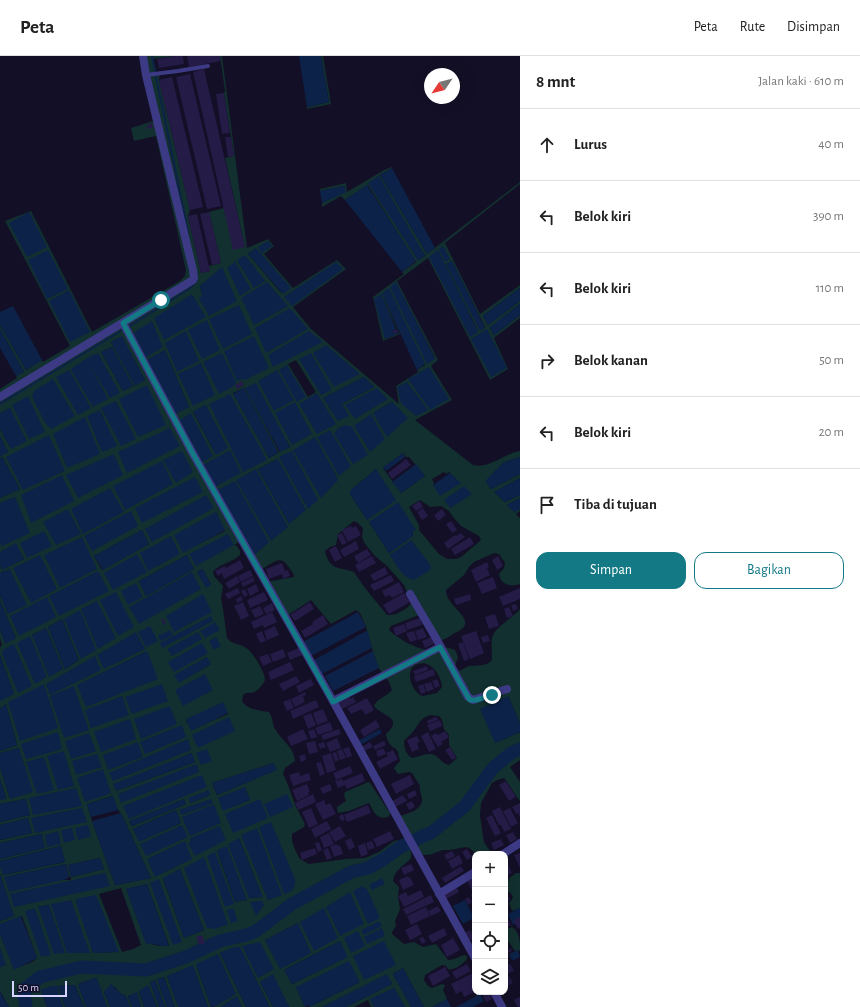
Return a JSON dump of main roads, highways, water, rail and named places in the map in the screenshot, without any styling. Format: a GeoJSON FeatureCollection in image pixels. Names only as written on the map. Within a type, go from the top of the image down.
{"type":"FeatureCollection","features":[{"type":"Feature","properties":{"kind":"water"},"geometry":{"type":"Polygon","coordinates":[[[299,56],[321,56],[329,102],[307,107],[299,56]]]}},
{"type":"Feature","properties":{"kind":"water"},"geometry":{"type":"Polygon","coordinates":[[[392,168],[435,248],[427,254],[380,175],[392,168]]]}},
{"type":"Feature","properties":{"kind":"water"},"geometry":{"type":"Polygon","coordinates":[[[379,176],[425,256],[418,260],[368,183],[379,176]]]}},
{"type":"Feature","properties":{"kind":"water"},"geometry":{"type":"Polygon","coordinates":[[[367,185],[416,261],[402,272],[345,200],[367,185]]]}},
{"type":"Feature","properties":{"kind":"water"},"geometry":{"type":"Polygon","coordinates":[[[344,186],[346,192],[322,203],[320,191],[344,186]]]}},
{"type":"Feature","properties":{"kind":"water"},"geometry":{"type":"Polygon","coordinates":[[[29,212],[47,247],[27,257],[9,223],[29,212]]]}},
{"type":"Feature","properties":{"kind":"water"},"geometry":{"type":"Polygon","coordinates":[[[268,241],[272,246],[262,253],[258,247],[268,241]]]}},
{"type":"Feature","properties":{"kind":"water"},"geometry":{"type":"Polygon","coordinates":[[[443,246],[450,259],[445,262],[439,249],[443,246]]]}},
{"type":"Feature","properties":{"kind":"water"},"geometry":{"type":"Polygon","coordinates":[[[256,248],[291,288],[283,294],[248,254],[256,248]]]}},
{"type":"Feature","properties":{"kind":"water"},"geometry":{"type":"Polygon","coordinates":[[[48,250],[68,289],[47,299],[28,260],[48,250]]]}},
{"type":"Feature","properties":{"kind":"water"},"geometry":{"type":"Polygon","coordinates":[[[438,250],[478,332],[470,337],[429,257],[438,250]]]}},
{"type":"Feature","properties":{"kind":"water"},"geometry":{"type":"Polygon","coordinates":[[[245,255],[265,281],[254,288],[237,260],[245,255]]]}},
{"type":"Feature","properties":{"kind":"water"},"geometry":{"type":"Polygon","coordinates":[[[452,261],[485,328],[480,331],[446,264],[452,261]]]}},
{"type":"Feature","properties":{"kind":"water"},"geometry":{"type":"Polygon","coordinates":[[[235,262],[251,289],[240,296],[227,268],[235,262]]]}},
{"type":"Feature","properties":{"kind":"water"},"geometry":{"type":"Polygon","coordinates":[[[336,262],[343,269],[292,306],[284,297],[336,262]]]}},
{"type":"Feature","properties":{"kind":"water"},"geometry":{"type":"Polygon","coordinates":[[[222,267],[237,301],[209,316],[199,299],[202,295],[200,286],[222,267]]]}},
{"type":"Feature","properties":{"kind":"water"},"geometry":{"type":"Polygon","coordinates":[[[267,282],[288,306],[254,325],[241,298],[267,282]]]}},
{"type":"Feature","properties":{"kind":"water"},"geometry":{"type":"Polygon","coordinates":[[[396,282],[435,359],[427,364],[390,287],[396,282]]]}},
{"type":"Feature","properties":{"kind":"water"},"geometry":{"type":"Polygon","coordinates":[[[389,288],[425,364],[417,370],[382,293],[389,288]]]}},
{"type":"Feature","properties":{"kind":"water"},"geometry":{"type":"Polygon","coordinates":[[[520,288],[520,301],[488,325],[483,316],[520,288]]]}},
{"type":"Feature","properties":{"kind":"water"},"geometry":{"type":"Polygon","coordinates":[[[69,290],[90,332],[70,342],[49,301],[69,290]]]}},
{"type":"Feature","properties":{"kind":"water"},"geometry":{"type":"Polygon","coordinates":[[[192,294],[206,317],[164,340],[154,318],[192,294]]]}},
{"type":"Feature","properties":{"kind":"water"},"geometry":{"type":"Polygon","coordinates":[[[381,294],[396,329],[393,331],[394,334],[399,333],[385,339],[374,299],[381,294]]]}},
{"type":"Feature","properties":{"kind":"water"},"geometry":{"type":"Polygon","coordinates":[[[520,304],[520,315],[494,335],[490,327],[520,304]]]}},
{"type":"Feature","properties":{"kind":"water"},"geometry":{"type":"Polygon","coordinates":[[[239,305],[252,334],[223,349],[209,319],[239,305]]]}},
{"type":"Feature","properties":{"kind":"water"},"geometry":{"type":"Polygon","coordinates":[[[13,306],[42,360],[26,370],[0,325],[0,312],[13,306]]]}},
{"type":"Feature","properties":{"kind":"water"},"geometry":{"type":"Polygon","coordinates":[[[290,308],[308,329],[266,353],[255,328],[290,308]]]}},
{"type":"Feature","properties":{"kind":"water"},"geometry":{"type":"Polygon","coordinates":[[[207,320],[220,350],[202,359],[188,330],[207,320]]]}},
{"type":"Feature","properties":{"kind":"water"},"geometry":{"type":"Polygon","coordinates":[[[152,321],[163,347],[145,358],[133,333],[152,321]]]}},
{"type":"Feature","properties":{"kind":"water"},"geometry":{"type":"Polygon","coordinates":[[[0,329],[24,372],[16,376],[0,348],[0,329]]]}},
{"type":"Feature","properties":{"kind":"water"},"geometry":{"type":"Polygon","coordinates":[[[487,329],[507,368],[491,377],[471,339],[487,329]]]}},
{"type":"Feature","properties":{"kind":"water"},"geometry":{"type":"Polygon","coordinates":[[[186,331],[199,361],[177,372],[165,343],[186,331]]]}},
{"type":"Feature","properties":{"kind":"water"},"geometry":{"type":"Polygon","coordinates":[[[309,331],[323,342],[273,367],[268,355],[309,331]]]}},
{"type":"Feature","properties":{"kind":"water"},"geometry":{"type":"Polygon","coordinates":[[[122,336],[145,380],[135,386],[111,342],[122,336]]]}},
{"type":"Feature","properties":{"kind":"water"},"geometry":{"type":"Polygon","coordinates":[[[254,336],[269,368],[245,380],[241,379],[237,381],[224,351],[254,336]]]}},
{"type":"Feature","properties":{"kind":"water"},"geometry":{"type":"Polygon","coordinates":[[[326,345],[360,374],[334,387],[313,353],[326,345]]]}},
{"type":"Feature","properties":{"kind":"water"},"geometry":{"type":"Polygon","coordinates":[[[112,347],[133,386],[123,391],[101,352],[112,347]]]}},
{"type":"Feature","properties":{"kind":"water"},"geometry":{"type":"Polygon","coordinates":[[[165,350],[189,407],[175,414],[147,360],[165,350]]]}},
{"type":"Feature","properties":{"kind":"water"},"geometry":{"type":"Polygon","coordinates":[[[98,353],[120,393],[110,398],[90,365],[108,399],[93,407],[71,370],[89,357],[98,353]]]}},
{"type":"Feature","properties":{"kind":"water"},"geometry":{"type":"Polygon","coordinates":[[[222,353],[236,382],[234,386],[219,394],[203,362],[222,353]]]}},
{"type":"Feature","properties":{"kind":"water"},"geometry":{"type":"Polygon","coordinates":[[[311,353],[332,390],[321,395],[299,359],[311,353]]]}},
{"type":"Feature","properties":{"kind":"water"},"geometry":{"type":"Polygon","coordinates":[[[201,363],[215,395],[193,406],[178,374],[201,363]]]}},
{"type":"Feature","properties":{"kind":"water"},"geometry":{"type":"Polygon","coordinates":[[[287,365],[306,397],[297,402],[279,370],[287,365]]]}},
{"type":"Feature","properties":{"kind":"water"},"geometry":{"type":"Polygon","coordinates":[[[429,367],[449,399],[430,410],[408,379],[429,367]]]}},
{"type":"Feature","properties":{"kind":"water"},"geometry":{"type":"Polygon","coordinates":[[[69,370],[91,408],[78,415],[56,377],[69,370]]]}},
{"type":"Feature","properties":{"kind":"water"},"geometry":{"type":"Polygon","coordinates":[[[277,370],[294,400],[274,411],[258,381],[277,370]]]}},
{"type":"Feature","properties":{"kind":"water"},"geometry":{"type":"Polygon","coordinates":[[[364,377],[374,387],[342,404],[349,416],[338,421],[323,398],[364,377]]]}},
{"type":"Feature","properties":{"kind":"water"},"geometry":{"type":"Polygon","coordinates":[[[53,379],[75,416],[51,429],[45,423],[32,397],[34,391],[53,379]]]}},
{"type":"Feature","properties":{"kind":"water"},"geometry":{"type":"Polygon","coordinates":[[[407,382],[428,410],[416,416],[401,403],[397,387],[407,382]]]}},
{"type":"Feature","properties":{"kind":"water"},"geometry":{"type":"Polygon","coordinates":[[[256,383],[290,447],[280,452],[245,388],[256,383]]]}},
{"type":"Feature","properties":{"kind":"water"},"geometry":{"type":"Polygon","coordinates":[[[147,385],[166,425],[138,437],[119,399],[147,385]]]}},
{"type":"Feature","properties":{"kind":"water"},"geometry":{"type":"Polygon","coordinates":[[[244,388],[278,453],[269,458],[233,394],[244,388]]]}},
{"type":"Feature","properties":{"kind":"water"},"geometry":{"type":"Polygon","coordinates":[[[377,388],[388,399],[355,419],[345,405],[377,388]]]}},
{"type":"Feature","properties":{"kind":"water"},"geometry":{"type":"Polygon","coordinates":[[[317,393],[336,424],[317,434],[299,404],[317,393]]]}},
{"type":"Feature","properties":{"kind":"water"},"geometry":{"type":"Polygon","coordinates":[[[230,394],[267,460],[243,472],[209,404],[230,394]]]}},
{"type":"Feature","properties":{"kind":"water"},"geometry":{"type":"Polygon","coordinates":[[[28,396],[45,432],[29,439],[12,405],[28,396]]]}},
{"type":"Feature","properties":{"kind":"water"},"geometry":{"type":"Polygon","coordinates":[[[116,401],[136,439],[121,446],[101,408],[116,401]]]}},
{"type":"Feature","properties":{"kind":"water"},"geometry":{"type":"Polygon","coordinates":[[[295,402],[312,434],[292,445],[275,413],[295,402]]]}},
{"type":"Feature","properties":{"kind":"water"},"geometry":{"type":"Polygon","coordinates":[[[392,402],[408,418],[387,437],[373,413],[392,402]]]}},
{"type":"Feature","properties":{"kind":"water"},"geometry":{"type":"Polygon","coordinates":[[[206,405],[228,448],[216,455],[193,411],[206,405]]]}},
{"type":"Feature","properties":{"kind":"water"},"geometry":{"type":"Polygon","coordinates":[[[10,408],[27,441],[11,449],[0,429],[0,413],[10,408]]]}},
{"type":"Feature","properties":{"kind":"water"},"geometry":{"type":"Polygon","coordinates":[[[100,410],[117,446],[102,452],[87,416],[100,410]]]}},
{"type":"Feature","properties":{"kind":"water"},"geometry":{"type":"Polygon","coordinates":[[[191,413],[213,456],[201,463],[178,421],[191,413]]]}},
{"type":"Feature","properties":{"kind":"water"},"geometry":{"type":"Polygon","coordinates":[[[371,414],[384,440],[370,452],[354,426],[371,414]]]}},
{"type":"Feature","properties":{"kind":"water"},"geometry":{"type":"Polygon","coordinates":[[[85,417],[100,454],[67,468],[53,434],[85,417]]]}},
{"type":"Feature","properties":{"kind":"water"},"geometry":{"type":"Polygon","coordinates":[[[345,425],[352,427],[368,455],[353,464],[334,434],[338,428],[345,425]]]}},
{"type":"Feature","properties":{"kind":"water"},"geometry":{"type":"Polygon","coordinates":[[[170,428],[180,446],[127,473],[118,452],[170,428]]]}},
{"type":"Feature","properties":{"kind":"water"},"geometry":{"type":"Polygon","coordinates":[[[330,430],[351,466],[339,476],[317,437],[330,430]]]}},
{"type":"Feature","properties":{"kind":"water"},"geometry":{"type":"Polygon","coordinates":[[[49,435],[65,471],[23,490],[6,457],[49,435]]]}},
{"type":"Feature","properties":{"kind":"water"},"geometry":{"type":"Polygon","coordinates":[[[0,436],[8,452],[0,456],[0,436]]]}},
{"type":"Feature","properties":{"kind":"water"},"geometry":{"type":"Polygon","coordinates":[[[315,437],[338,480],[321,498],[293,450],[315,437]]]}},
{"type":"Feature","properties":{"kind":"water"},"geometry":{"type":"Polygon","coordinates":[[[230,450],[241,473],[215,487],[203,465],[230,450]]]}},
{"type":"Feature","properties":{"kind":"water"},"geometry":{"type":"Polygon","coordinates":[[[182,451],[193,472],[176,483],[163,460],[182,451]]]}},
{"type":"Feature","properties":{"kind":"water"},"geometry":{"type":"Polygon","coordinates":[[[292,451],[318,500],[308,509],[279,457],[292,451]]]}},
{"type":"Feature","properties":{"kind":"water"},"geometry":{"type":"Polygon","coordinates":[[[403,453],[405,457],[386,471],[383,467],[403,453]]]}},
{"type":"Feature","properties":{"kind":"water"},"geometry":{"type":"Polygon","coordinates":[[[114,454],[123,475],[78,498],[66,475],[114,454]]]}},
{"type":"Feature","properties":{"kind":"water"},"geometry":{"type":"Polygon","coordinates":[[[2,457],[20,489],[0,498],[0,459],[2,457]]]}},
{"type":"Feature","properties":{"kind":"water"},"geometry":{"type":"Polygon","coordinates":[[[520,457],[520,474],[491,489],[486,482],[487,479],[504,462],[520,457]]]}},
{"type":"Feature","properties":{"kind":"water"},"geometry":{"type":"Polygon","coordinates":[[[278,459],[306,510],[289,524],[258,469],[278,459]]]}},
{"type":"Feature","properties":{"kind":"water"},"geometry":{"type":"Polygon","coordinates":[[[162,461],[173,484],[125,510],[113,486],[162,461]]]}},
{"type":"Feature","properties":{"kind":"water"},"geometry":{"type":"Polygon","coordinates":[[[416,464],[425,476],[401,493],[392,482],[416,464]]]}},
{"type":"Feature","properties":{"kind":"water"},"geometry":{"type":"Polygon","coordinates":[[[256,469],[288,527],[271,541],[236,480],[256,469]]]}},
{"type":"Feature","properties":{"kind":"water"},"geometry":{"type":"Polygon","coordinates":[[[376,469],[396,500],[367,520],[350,494],[350,491],[376,469]]]}},
{"type":"Feature","properties":{"kind":"water"},"geometry":{"type":"Polygon","coordinates":[[[450,473],[461,483],[440,496],[433,485],[450,473]]]}},
{"type":"Feature","properties":{"kind":"water"},"geometry":{"type":"Polygon","coordinates":[[[62,475],[74,501],[31,523],[21,495],[62,475]]]}},
{"type":"Feature","properties":{"kind":"water"},"geometry":{"type":"Polygon","coordinates":[[[195,477],[203,492],[142,523],[135,508],[195,477]]]}},
{"type":"Feature","properties":{"kind":"water"},"geometry":{"type":"Polygon","coordinates":[[[520,478],[520,495],[505,502],[494,492],[520,478]]]}},
{"type":"Feature","properties":{"kind":"water"},"geometry":{"type":"Polygon","coordinates":[[[235,481],[269,542],[253,556],[216,491],[235,481]]]}},
{"type":"Feature","properties":{"kind":"water"},"geometry":{"type":"Polygon","coordinates":[[[464,486],[472,494],[450,508],[444,500],[464,486]]]}},
{"type":"Feature","properties":{"kind":"water"},"geometry":{"type":"Polygon","coordinates":[[[110,488],[124,512],[83,534],[71,509],[110,488]]]}},
{"type":"Feature","properties":{"kind":"water"},"geometry":{"type":"Polygon","coordinates":[[[206,495],[214,508],[152,542],[145,529],[206,495]]]}},
{"type":"Feature","properties":{"kind":"water"},"geometry":{"type":"Polygon","coordinates":[[[15,497],[30,533],[2,546],[0,542],[0,503],[15,497]]]}},
{"type":"Feature","properties":{"kind":"water"},"geometry":{"type":"Polygon","coordinates":[[[520,498],[520,509],[514,512],[507,505],[520,498]]]}},
{"type":"Feature","properties":{"kind":"water"},"geometry":{"type":"Polygon","coordinates":[[[398,502],[416,530],[413,531],[412,537],[389,553],[369,522],[398,502]]]}},
{"type":"Feature","properties":{"kind":"water"},"geometry":{"type":"Polygon","coordinates":[[[68,509],[81,534],[56,545],[43,522],[68,509]]]}},
{"type":"Feature","properties":{"kind":"water"},"geometry":{"type":"Polygon","coordinates":[[[131,511],[138,526],[92,551],[84,536],[131,511]]]}},
{"type":"Feature","properties":{"kind":"water"},"geometry":{"type":"Polygon","coordinates":[[[216,512],[225,530],[183,553],[174,535],[216,512]]]}},
{"type":"Feature","properties":{"kind":"water"},"geometry":{"type":"Polygon","coordinates":[[[142,530],[149,544],[103,570],[94,556],[142,530]]]}},
{"type":"Feature","properties":{"kind":"water"},"geometry":{"type":"Polygon","coordinates":[[[44,531],[52,546],[27,558],[20,543],[44,531]]]}},
{"type":"Feature","properties":{"kind":"water"},"geometry":{"type":"Polygon","coordinates":[[[228,534],[234,545],[196,566],[189,554],[228,534]]]}},
{"type":"Feature","properties":{"kind":"water"},"geometry":{"type":"Polygon","coordinates":[[[171,536],[180,554],[148,571],[140,553],[171,536]]]}},
{"type":"Feature","properties":{"kind":"water"},"geometry":{"type":"Polygon","coordinates":[[[82,537],[97,569],[60,588],[44,555],[82,537]]]}},
{"type":"Feature","properties":{"kind":"water"},"geometry":{"type":"Polygon","coordinates":[[[411,540],[429,563],[431,568],[429,571],[414,580],[403,574],[390,555],[411,540]]]}},
{"type":"Feature","properties":{"kind":"water"},"geometry":{"type":"Polygon","coordinates":[[[16,543],[24,559],[2,570],[0,564],[0,552],[16,543]]]}},
{"type":"Feature","properties":{"kind":"water"},"geometry":{"type":"Polygon","coordinates":[[[137,554],[147,572],[113,590],[104,573],[137,554]]]}},
{"type":"Feature","properties":{"kind":"water"},"geometry":{"type":"Polygon","coordinates":[[[40,555],[57,589],[31,603],[13,568],[40,555]]]}},
{"type":"Feature","properties":{"kind":"water"},"geometry":{"type":"Polygon","coordinates":[[[187,555],[194,569],[146,596],[139,581],[187,555]]]}},
{"type":"Feature","properties":{"kind":"water"},"geometry":{"type":"Polygon","coordinates":[[[10,569],[27,605],[8,614],[0,595],[0,573],[10,569]]]}},
{"type":"Feature","properties":{"kind":"water"},"geometry":{"type":"Polygon","coordinates":[[[203,569],[211,585],[206,588],[197,572],[203,569]]]}},
{"type":"Feature","properties":{"kind":"water"},"geometry":{"type":"Polygon","coordinates":[[[98,571],[109,591],[59,616],[49,596],[98,571]]]}},
{"type":"Feature","properties":{"kind":"water"},"geometry":{"type":"Polygon","coordinates":[[[192,572],[201,589],[139,624],[129,607],[192,572]]]}},
{"type":"Feature","properties":{"kind":"water"},"geometry":{"type":"Polygon","coordinates":[[[136,583],[143,597],[128,605],[121,591],[136,583]]]}},
{"type":"Feature","properties":{"kind":"water"},"geometry":{"type":"Polygon","coordinates":[[[116,592],[134,627],[118,636],[100,600],[116,592]]]}},
{"type":"Feature","properties":{"kind":"water"},"geometry":{"type":"Polygon","coordinates":[[[203,594],[212,612],[174,632],[166,616],[203,594]]]}},
{"type":"Feature","properties":{"kind":"water"},"geometry":{"type":"Polygon","coordinates":[[[47,597],[56,617],[19,636],[10,616],[47,597]]]}},
{"type":"Feature","properties":{"kind":"water"},"geometry":{"type":"Polygon","coordinates":[[[0,601],[16,638],[5,644],[0,629],[0,601]]]}},
{"type":"Feature","properties":{"kind":"water"},"geometry":{"type":"Polygon","coordinates":[[[97,601],[116,638],[98,649],[81,609],[97,601]]]}},
{"type":"Feature","properties":{"kind":"water"},"geometry":{"type":"Polygon","coordinates":[[[80,610],[96,650],[81,659],[64,619],[80,610]]]}},
{"type":"Feature","properties":{"kind":"water"},"geometry":{"type":"Polygon","coordinates":[[[358,612],[366,627],[311,656],[303,642],[358,612]]]}},
{"type":"Feature","properties":{"kind":"water"},"geometry":{"type":"Polygon","coordinates":[[[211,616],[213,621],[162,648],[160,643],[211,616]]]}},
{"type":"Feature","properties":{"kind":"water"},"geometry":{"type":"Polygon","coordinates":[[[62,619],[79,660],[65,669],[48,627],[62,619]]]}},
{"type":"Feature","properties":{"kind":"water"},"geometry":{"type":"Polygon","coordinates":[[[215,622],[220,630],[205,638],[200,631],[215,622]]]}},
{"type":"Feature","properties":{"kind":"water"},"geometry":{"type":"Polygon","coordinates":[[[150,626],[158,641],[146,647],[138,632],[150,626]]]}},
{"type":"Feature","properties":{"kind":"water"},"geometry":{"type":"Polygon","coordinates":[[[46,628],[63,669],[49,677],[32,635],[46,628]]]}},
{"type":"Feature","properties":{"kind":"water"},"geometry":{"type":"Polygon","coordinates":[[[170,630],[173,635],[161,641],[158,636],[170,630]]]}},
{"type":"Feature","properties":{"kind":"water"},"geometry":{"type":"Polygon","coordinates":[[[366,631],[368,632],[372,648],[322,674],[314,660],[366,631]]]}},
{"type":"Feature","properties":{"kind":"water"},"geometry":{"type":"Polygon","coordinates":[[[136,632],[145,649],[104,669],[97,655],[136,632]]]}},
{"type":"Feature","properties":{"kind":"water"},"geometry":{"type":"Polygon","coordinates":[[[198,632],[202,639],[172,656],[167,649],[198,632]]]}},
{"type":"Feature","properties":{"kind":"water"},"geometry":{"type":"Polygon","coordinates":[[[30,636],[47,677],[35,684],[17,643],[30,636]]]}},
{"type":"Feature","properties":{"kind":"water"},"geometry":{"type":"Polygon","coordinates":[[[216,637],[221,646],[214,650],[209,641],[216,637]]]}},
{"type":"Feature","properties":{"kind":"water"},"geometry":{"type":"Polygon","coordinates":[[[202,643],[208,653],[174,672],[168,662],[202,643]]]}},
{"type":"Feature","properties":{"kind":"water"},"geometry":{"type":"Polygon","coordinates":[[[14,644],[32,686],[18,693],[2,653],[4,649],[14,644]]]}},
{"type":"Feature","properties":{"kind":"water"},"geometry":{"type":"Polygon","coordinates":[[[147,651],[158,679],[86,707],[77,685],[147,651]]]}},
{"type":"Feature","properties":{"kind":"water"},"geometry":{"type":"Polygon","coordinates":[[[373,651],[379,668],[333,691],[325,676],[373,651]]]}},
{"type":"Feature","properties":{"kind":"water"},"geometry":{"type":"Polygon","coordinates":[[[0,655],[14,694],[0,701],[0,655]]]}},
{"type":"Feature","properties":{"kind":"water"},"geometry":{"type":"Polygon","coordinates":[[[95,656],[101,670],[50,695],[46,684],[95,656]]]}},
{"type":"Feature","properties":{"kind":"water"},"geometry":{"type":"Polygon","coordinates":[[[207,657],[211,664],[179,683],[174,675],[207,657]]]}},
{"type":"Feature","properties":{"kind":"water"},"geometry":{"type":"Polygon","coordinates":[[[205,674],[213,690],[183,706],[175,690],[205,674]]]}},
{"type":"Feature","properties":{"kind":"water"},"geometry":{"type":"Polygon","coordinates":[[[44,684],[58,728],[20,741],[8,702],[44,684]]]}},
{"type":"Feature","properties":{"kind":"water"},"geometry":{"type":"Polygon","coordinates":[[[162,684],[168,701],[132,714],[125,697],[162,684]]]}},
{"type":"Feature","properties":{"kind":"water"},"geometry":{"type":"Polygon","coordinates":[[[74,686],[89,730],[64,738],[50,696],[74,686]]]}},
{"type":"Feature","properties":{"kind":"water"},"geometry":{"type":"Polygon","coordinates":[[[122,696],[129,715],[91,728],[85,710],[122,696]]]}},
{"type":"Feature","properties":{"kind":"water"},"geometry":{"type":"Polygon","coordinates":[[[508,696],[520,723],[520,732],[495,743],[480,709],[508,696]]]}},
{"type":"Feature","properties":{"kind":"water"},"geometry":{"type":"Polygon","coordinates":[[[223,702],[228,713],[191,731],[186,719],[223,702]]]}},
{"type":"Feature","properties":{"kind":"water"},"geometry":{"type":"Polygon","coordinates":[[[6,704],[17,745],[0,751],[0,709],[6,704]]]}},
{"type":"Feature","properties":{"kind":"water"},"geometry":{"type":"Polygon","coordinates":[[[170,706],[177,724],[141,739],[134,719],[170,706]]]}},
{"type":"Feature","properties":{"kind":"water"},"geometry":{"type":"Polygon","coordinates":[[[229,717],[235,731],[198,748],[192,735],[229,717]]]}},
{"type":"Feature","properties":{"kind":"water"},"geometry":{"type":"Polygon","coordinates":[[[130,719],[136,739],[101,752],[94,732],[130,719]]]}},
{"type":"Feature","properties":{"kind":"water"},"geometry":{"type":"Polygon","coordinates":[[[182,725],[186,737],[145,754],[140,742],[182,725]]]}},
{"type":"Feature","properties":{"kind":"water"},"geometry":{"type":"Polygon","coordinates":[[[380,729],[382,733],[360,745],[358,741],[380,729]]]}},
{"type":"Feature","properties":{"kind":"water"},"geometry":{"type":"Polygon","coordinates":[[[58,732],[62,749],[26,759],[21,744],[58,732]]]}},
{"type":"Feature","properties":{"kind":"water"},"geometry":{"type":"Polygon","coordinates":[[[89,733],[96,751],[71,759],[65,741],[89,733]]]}},
{"type":"Feature","properties":{"kind":"water"},"geometry":{"type":"Polygon","coordinates":[[[188,739],[191,750],[113,781],[109,773],[188,739]]]}},
{"type":"Feature","properties":{"kind":"water"},"geometry":{"type":"Polygon","coordinates":[[[138,742],[143,757],[108,770],[103,755],[138,742]]]}},
{"type":"Feature","properties":{"kind":"water"},"geometry":{"type":"Polygon","coordinates":[[[19,748],[33,792],[10,799],[0,767],[0,753],[19,748]]]}},
{"type":"Feature","properties":{"kind":"water"},"geometry":{"type":"Polygon","coordinates":[[[207,749],[212,761],[201,765],[196,753],[207,749]]]}},
{"type":"Feature","properties":{"kind":"water"},"geometry":{"type":"Polygon","coordinates":[[[64,751],[74,786],[58,790],[47,756],[64,751]]]}},
{"type":"Feature","properties":{"kind":"water"},"geometry":{"type":"Polygon","coordinates":[[[192,753],[195,762],[116,791],[113,784],[192,753]]]}},
{"type":"Feature","properties":{"kind":"water"},"geometry":{"type":"Polygon","coordinates":[[[97,754],[102,767],[76,775],[72,761],[97,754]]]}},
{"type":"Feature","properties":{"kind":"water"},"geometry":{"type":"Polygon","coordinates":[[[44,757],[54,790],[37,794],[26,762],[44,757]]]}},
{"type":"Feature","properties":{"kind":"water"},"geometry":{"type":"Polygon","coordinates":[[[274,763],[277,770],[217,795],[212,783],[274,763]]]}},
{"type":"Feature","properties":{"kind":"water"},"geometry":{"type":"Polygon","coordinates":[[[197,764],[199,772],[121,803],[118,794],[197,764]]]}},
{"type":"Feature","properties":{"kind":"water"},"geometry":{"type":"Polygon","coordinates":[[[103,769],[111,793],[85,802],[77,778],[103,769]]]}},
{"type":"Feature","properties":{"kind":"water"},"geometry":{"type":"Polygon","coordinates":[[[202,775],[207,787],[129,819],[123,806],[202,775]]]}},
{"type":"Feature","properties":{"kind":"water"},"geometry":{"type":"Polygon","coordinates":[[[0,779],[6,799],[0,800],[0,779]]]}},
{"type":"Feature","properties":{"kind":"water"},"geometry":{"type":"Polygon","coordinates":[[[245,787],[250,800],[223,811],[218,798],[245,787]]]}},
{"type":"Feature","properties":{"kind":"water"},"geometry":{"type":"Polygon","coordinates":[[[76,788],[82,806],[33,815],[29,798],[76,788]]]}},
{"type":"Feature","properties":{"kind":"water"},"geometry":{"type":"Polygon","coordinates":[[[209,790],[210,795],[190,803],[188,798],[209,790]]]}},
{"type":"Feature","properties":{"kind":"water"},"geometry":{"type":"Polygon","coordinates":[[[287,794],[293,807],[270,817],[264,804],[287,794]]]}},
{"type":"Feature","properties":{"kind":"water"},"geometry":{"type":"Polygon","coordinates":[[[113,796],[118,810],[91,817],[87,804],[113,796]]]}},
{"type":"Feature","properties":{"kind":"water"},"geometry":{"type":"Polygon","coordinates":[[[26,799],[30,815],[0,822],[0,804],[26,799]]]}},
{"type":"Feature","properties":{"kind":"water"},"geometry":{"type":"Polygon","coordinates":[[[184,799],[186,804],[132,826],[129,821],[184,799]]]}},
{"type":"Feature","properties":{"kind":"water"},"geometry":{"type":"Polygon","coordinates":[[[211,799],[213,803],[181,815],[179,810],[211,799]]]}},
{"type":"Feature","properties":{"kind":"water"},"geometry":{"type":"Polygon","coordinates":[[[260,799],[268,818],[233,833],[225,814],[260,799]]]}},
{"type":"Feature","properties":{"kind":"water"},"geometry":{"type":"Polygon","coordinates":[[[214,804],[221,823],[190,836],[182,817],[214,804]]]}},
{"type":"Feature","properties":{"kind":"water"},"geometry":{"type":"Polygon","coordinates":[[[82,808],[87,822],[35,833],[31,818],[82,808]]]}},
{"type":"Feature","properties":{"kind":"water"},"geometry":{"type":"Polygon","coordinates":[[[176,810],[181,823],[139,842],[133,829],[176,810]]]}},
{"type":"Feature","properties":{"kind":"water"},"geometry":{"type":"Polygon","coordinates":[[[121,813],[151,878],[115,885],[92,821],[121,813]]]}},
{"type":"Feature","properties":{"kind":"water"},"geometry":{"type":"Polygon","coordinates":[[[28,818],[32,833],[0,840],[0,825],[28,818]]]}},
{"type":"Feature","properties":{"kind":"water"},"geometry":{"type":"Polygon","coordinates":[[[271,822],[295,879],[293,889],[284,894],[259,827],[271,822]]]}},
{"type":"Feature","properties":{"kind":"water"},"geometry":{"type":"Polygon","coordinates":[[[88,825],[91,836],[78,840],[75,828],[88,825]]]}},
{"type":"Feature","properties":{"kind":"water"},"geometry":{"type":"Polygon","coordinates":[[[182,825],[188,837],[146,856],[140,844],[182,825]]]}},
{"type":"Feature","properties":{"kind":"water"},"geometry":{"type":"Polygon","coordinates":[[[220,826],[226,840],[195,856],[188,843],[191,842],[190,838],[220,826]]]}},
{"type":"Feature","properties":{"kind":"water"},"geometry":{"type":"Polygon","coordinates":[[[72,828],[75,840],[64,843],[61,830],[72,828]]]}},
{"type":"Feature","properties":{"kind":"water"},"geometry":{"type":"Polygon","coordinates":[[[257,828],[282,895],[268,900],[241,835],[257,828]]]}},
{"type":"Feature","properties":{"kind":"water"},"geometry":{"type":"Polygon","coordinates":[[[58,831],[61,844],[47,847],[45,835],[58,831]]]}},
{"type":"Feature","properties":{"kind":"water"},"geometry":{"type":"Polygon","coordinates":[[[42,834],[45,848],[0,859],[0,843],[42,834]]]}},
{"type":"Feature","properties":{"kind":"water"},"geometry":{"type":"Polygon","coordinates":[[[239,838],[263,897],[249,898],[228,844],[239,838]]]}},
{"type":"Feature","properties":{"kind":"water"},"geometry":{"type":"Polygon","coordinates":[[[185,841],[192,859],[155,877],[147,859],[185,841]]]}},
{"type":"Feature","properties":{"kind":"water"},"geometry":{"type":"Polygon","coordinates":[[[61,846],[65,862],[3,875],[0,861],[61,846]]]}},
{"type":"Feature","properties":{"kind":"water"},"geometry":{"type":"Polygon","coordinates":[[[227,846],[247,900],[235,902],[217,850],[227,846]]]}},
{"type":"Feature","properties":{"kind":"water"},"geometry":{"type":"Polygon","coordinates":[[[215,852],[234,904],[225,907],[207,856],[215,852]]]}},
{"type":"Feature","properties":{"kind":"water"},"geometry":{"type":"Polygon","coordinates":[[[204,857],[228,924],[215,929],[207,928],[184,868],[204,857]]]}},
{"type":"Feature","properties":{"kind":"water"},"geometry":{"type":"Polygon","coordinates":[[[100,858],[104,869],[71,877],[68,865],[100,858]]]}},
{"type":"Feature","properties":{"kind":"water"},"geometry":{"type":"Polygon","coordinates":[[[66,864],[69,877],[67,879],[9,892],[4,877],[66,864]]]}},
{"type":"Feature","properties":{"kind":"water"},"geometry":{"type":"Polygon","coordinates":[[[180,869],[204,930],[184,938],[163,878],[180,869]]]}},
{"type":"Feature","properties":{"kind":"water"},"geometry":{"type":"Polygon","coordinates":[[[105,873],[110,886],[14,907],[10,894],[105,873]]]}},
{"type":"Feature","properties":{"kind":"water"},"geometry":{"type":"Polygon","coordinates":[[[0,874],[14,916],[0,921],[0,874]]]}},
{"type":"Feature","properties":{"kind":"water"},"geometry":{"type":"Polygon","coordinates":[[[382,878],[385,884],[372,890],[369,885],[382,878]]]}},
{"type":"Feature","properties":{"kind":"water"},"geometry":{"type":"Polygon","coordinates":[[[159,879],[182,942],[173,945],[150,883],[159,879]]]}},
{"type":"Feature","properties":{"kind":"water"},"geometry":{"type":"Polygon","coordinates":[[[147,884],[169,946],[146,944],[126,889],[147,884]]]}},
{"type":"Feature","properties":{"kind":"water"},"geometry":{"type":"Polygon","coordinates":[[[362,886],[367,889],[380,918],[368,924],[353,891],[362,886]]]}},
{"type":"Feature","properties":{"kind":"water"},"geometry":{"type":"Polygon","coordinates":[[[350,892],[364,924],[340,936],[326,907],[350,892]]]}},
{"type":"Feature","properties":{"kind":"water"},"geometry":{"type":"Polygon","coordinates":[[[96,895],[119,952],[93,953],[76,903],[76,899],[96,895]]]}},
{"type":"Feature","properties":{"kind":"water"},"geometry":{"type":"Polygon","coordinates":[[[71,900],[90,953],[67,953],[51,904],[71,900]]]}},
{"type":"Feature","properties":{"kind":"water"},"geometry":{"type":"Polygon","coordinates":[[[465,900],[472,914],[472,919],[463,924],[453,906],[465,900]]]}},
{"type":"Feature","properties":{"kind":"water"},"geometry":{"type":"Polygon","coordinates":[[[262,901],[264,905],[256,916],[250,902],[262,901]]]}},
{"type":"Feature","properties":{"kind":"water"},"geometry":{"type":"Polygon","coordinates":[[[49,905],[65,953],[54,954],[38,907],[49,905]]]}},
{"type":"Feature","properties":{"kind":"water"},"geometry":{"type":"Polygon","coordinates":[[[35,908],[51,955],[41,957],[25,911],[35,908]]]}},
{"type":"Feature","properties":{"kind":"water"},"geometry":{"type":"Polygon","coordinates":[[[233,908],[238,921],[231,923],[227,910],[233,908]]]}},
{"type":"Feature","properties":{"kind":"water"},"geometry":{"type":"Polygon","coordinates":[[[324,908],[338,938],[314,951],[300,922],[324,908]]]}},
{"type":"Feature","properties":{"kind":"water"},"geometry":{"type":"Polygon","coordinates":[[[520,908],[520,922],[513,925],[508,914],[520,908]]]}},
{"type":"Feature","properties":{"kind":"water"},"geometry":{"type":"Polygon","coordinates":[[[21,916],[37,958],[14,970],[0,934],[0,924],[21,916]]]}},
{"type":"Feature","properties":{"kind":"water"},"geometry":{"type":"Polygon","coordinates":[[[379,921],[382,926],[364,935],[361,930],[379,921]]]}},
{"type":"Feature","properties":{"kind":"water"},"geometry":{"type":"Polygon","coordinates":[[[298,923],[311,953],[280,969],[265,940],[298,923]]]}},
{"type":"Feature","properties":{"kind":"water"},"geometry":{"type":"Polygon","coordinates":[[[382,928],[385,936],[367,944],[364,937],[382,928]]]}},
{"type":"Feature","properties":{"kind":"water"},"geometry":{"type":"Polygon","coordinates":[[[358,931],[365,946],[351,953],[344,938],[358,931]]]}},
{"type":"Feature","properties":{"kind":"water"},"geometry":{"type":"Polygon","coordinates":[[[340,941],[348,957],[292,984],[284,970],[340,941]]]}},
{"type":"Feature","properties":{"kind":"water"},"geometry":{"type":"Polygon","coordinates":[[[384,941],[396,965],[364,980],[353,956],[384,941]]]}},
{"type":"Feature","properties":{"kind":"water"},"geometry":{"type":"Polygon","coordinates":[[[260,942],[274,969],[258,978],[242,946],[260,942]]]}},
{"type":"Feature","properties":{"kind":"water"},"geometry":{"type":"Polygon","coordinates":[[[234,947],[240,947],[270,1007],[246,1007],[220,953],[234,947]]]}},
{"type":"Feature","properties":{"kind":"water"},"geometry":{"type":"Polygon","coordinates":[[[0,948],[6,965],[0,967],[0,948]]]}},
{"type":"Feature","properties":{"kind":"water"},"geometry":{"type":"Polygon","coordinates":[[[518,950],[520,957],[512,961],[509,954],[518,950]]]}},
{"type":"Feature","properties":{"kind":"water"},"geometry":{"type":"Polygon","coordinates":[[[218,954],[236,994],[216,1006],[211,1007],[196,964],[218,954]]]}},
{"type":"Feature","properties":{"kind":"water"},"geometry":{"type":"Polygon","coordinates":[[[349,961],[360,982],[309,1007],[308,1005],[305,1007],[296,987],[349,961]]]}},
{"type":"Feature","properties":{"kind":"water"},"geometry":{"type":"Polygon","coordinates":[[[193,965],[208,1007],[178,1007],[167,976],[193,965]]]}},
{"type":"Feature","properties":{"kind":"water"},"geometry":{"type":"Polygon","coordinates":[[[403,968],[424,1007],[411,1007],[393,974],[403,968]]]}},
{"type":"Feature","properties":{"kind":"water"},"geometry":{"type":"Polygon","coordinates":[[[273,974],[289,1007],[273,1007],[260,982],[273,974]]]}},
{"type":"Feature","properties":{"kind":"water"},"geometry":{"type":"Polygon","coordinates":[[[387,974],[392,984],[346,1007],[322,1007],[387,974]]]}},
{"type":"Feature","properties":{"kind":"water"},"geometry":{"type":"Polygon","coordinates":[[[164,977],[175,1007],[167,1007],[157,979],[164,977]]]}},
{"type":"Feature","properties":{"kind":"water"},"geometry":{"type":"Polygon","coordinates":[[[97,978],[107,1007],[86,1007],[78,984],[97,978]]]}},
{"type":"Feature","properties":{"kind":"water"},"geometry":{"type":"Polygon","coordinates":[[[155,980],[165,1007],[159,1007],[150,983],[155,980]]]}},
{"type":"Feature","properties":{"kind":"water"},"geometry":{"type":"Polygon","coordinates":[[[111,984],[120,993],[126,996],[130,1007],[110,1007],[104,992],[111,984]]]}},
{"type":"Feature","properties":{"kind":"water"},"geometry":{"type":"Polygon","coordinates":[[[75,985],[84,1007],[65,1007],[58,986],[75,985]]]}},
{"type":"Feature","properties":{"kind":"water"},"geometry":{"type":"Polygon","coordinates":[[[148,985],[157,1007],[144,1007],[139,991],[148,985]]]}},
{"type":"Feature","properties":{"kind":"water"},"geometry":{"type":"Polygon","coordinates":[[[52,986],[57,986],[63,1007],[47,1007],[41,990],[52,986]]]}},
{"type":"Feature","properties":{"kind":"water"},"geometry":{"type":"Polygon","coordinates":[[[0,988],[1,994],[9,1007],[0,1007],[0,988]]]}},
{"type":"Feature","properties":{"kind":"water"},"geometry":{"type":"Polygon","coordinates":[[[394,988],[405,1007],[374,1007],[370,999],[394,988]]]}},
{"type":"Feature","properties":{"kind":"water"},"geometry":{"type":"Polygon","coordinates":[[[137,992],[141,1007],[132,1007],[128,996],[137,992]]]}},
{"type":"Feature","properties":{"kind":"water"},"geometry":{"type":"Polygon","coordinates":[[[478,995],[481,995],[484,1001],[473,1007],[456,1007],[478,995]]]}},
{"type":"Feature","properties":{"kind":"water"},"geometry":{"type":"Polygon","coordinates":[[[237,996],[242,1007],[220,1007],[237,996]]]}},
{"type":"Feature","properties":{"kind":"water"},"geometry":{"type":"Polygon","coordinates":[[[447,999],[451,1007],[432,1007],[447,999]]]}},
{"type":"Feature","properties":{"kind":"waterway"},"geometry":{"type":"LineString","coordinates":[[152,56],[188,233]]}},
{"type":"Feature","properties":{"kind":"waterway"},"geometry":{"type":"LineString","coordinates":[[128,327],[189,289],[196,282]]}},
{"type":"Feature","properties":{"kind":"waterway"},"geometry":{"type":"LineString","coordinates":[[0,404],[124,329]]}},
{"type":"Feature","properties":{"kind":"waterway"},"geometry":{"type":"LineString","coordinates":[[26,1007],[24,995],[27,987],[40,977],[81,967],[146,970],[186,957],[220,941],[256,931],[292,904],[351,872],[368,868],[402,846],[432,832],[465,806],[492,769],[511,753],[520,749]]}}]}
